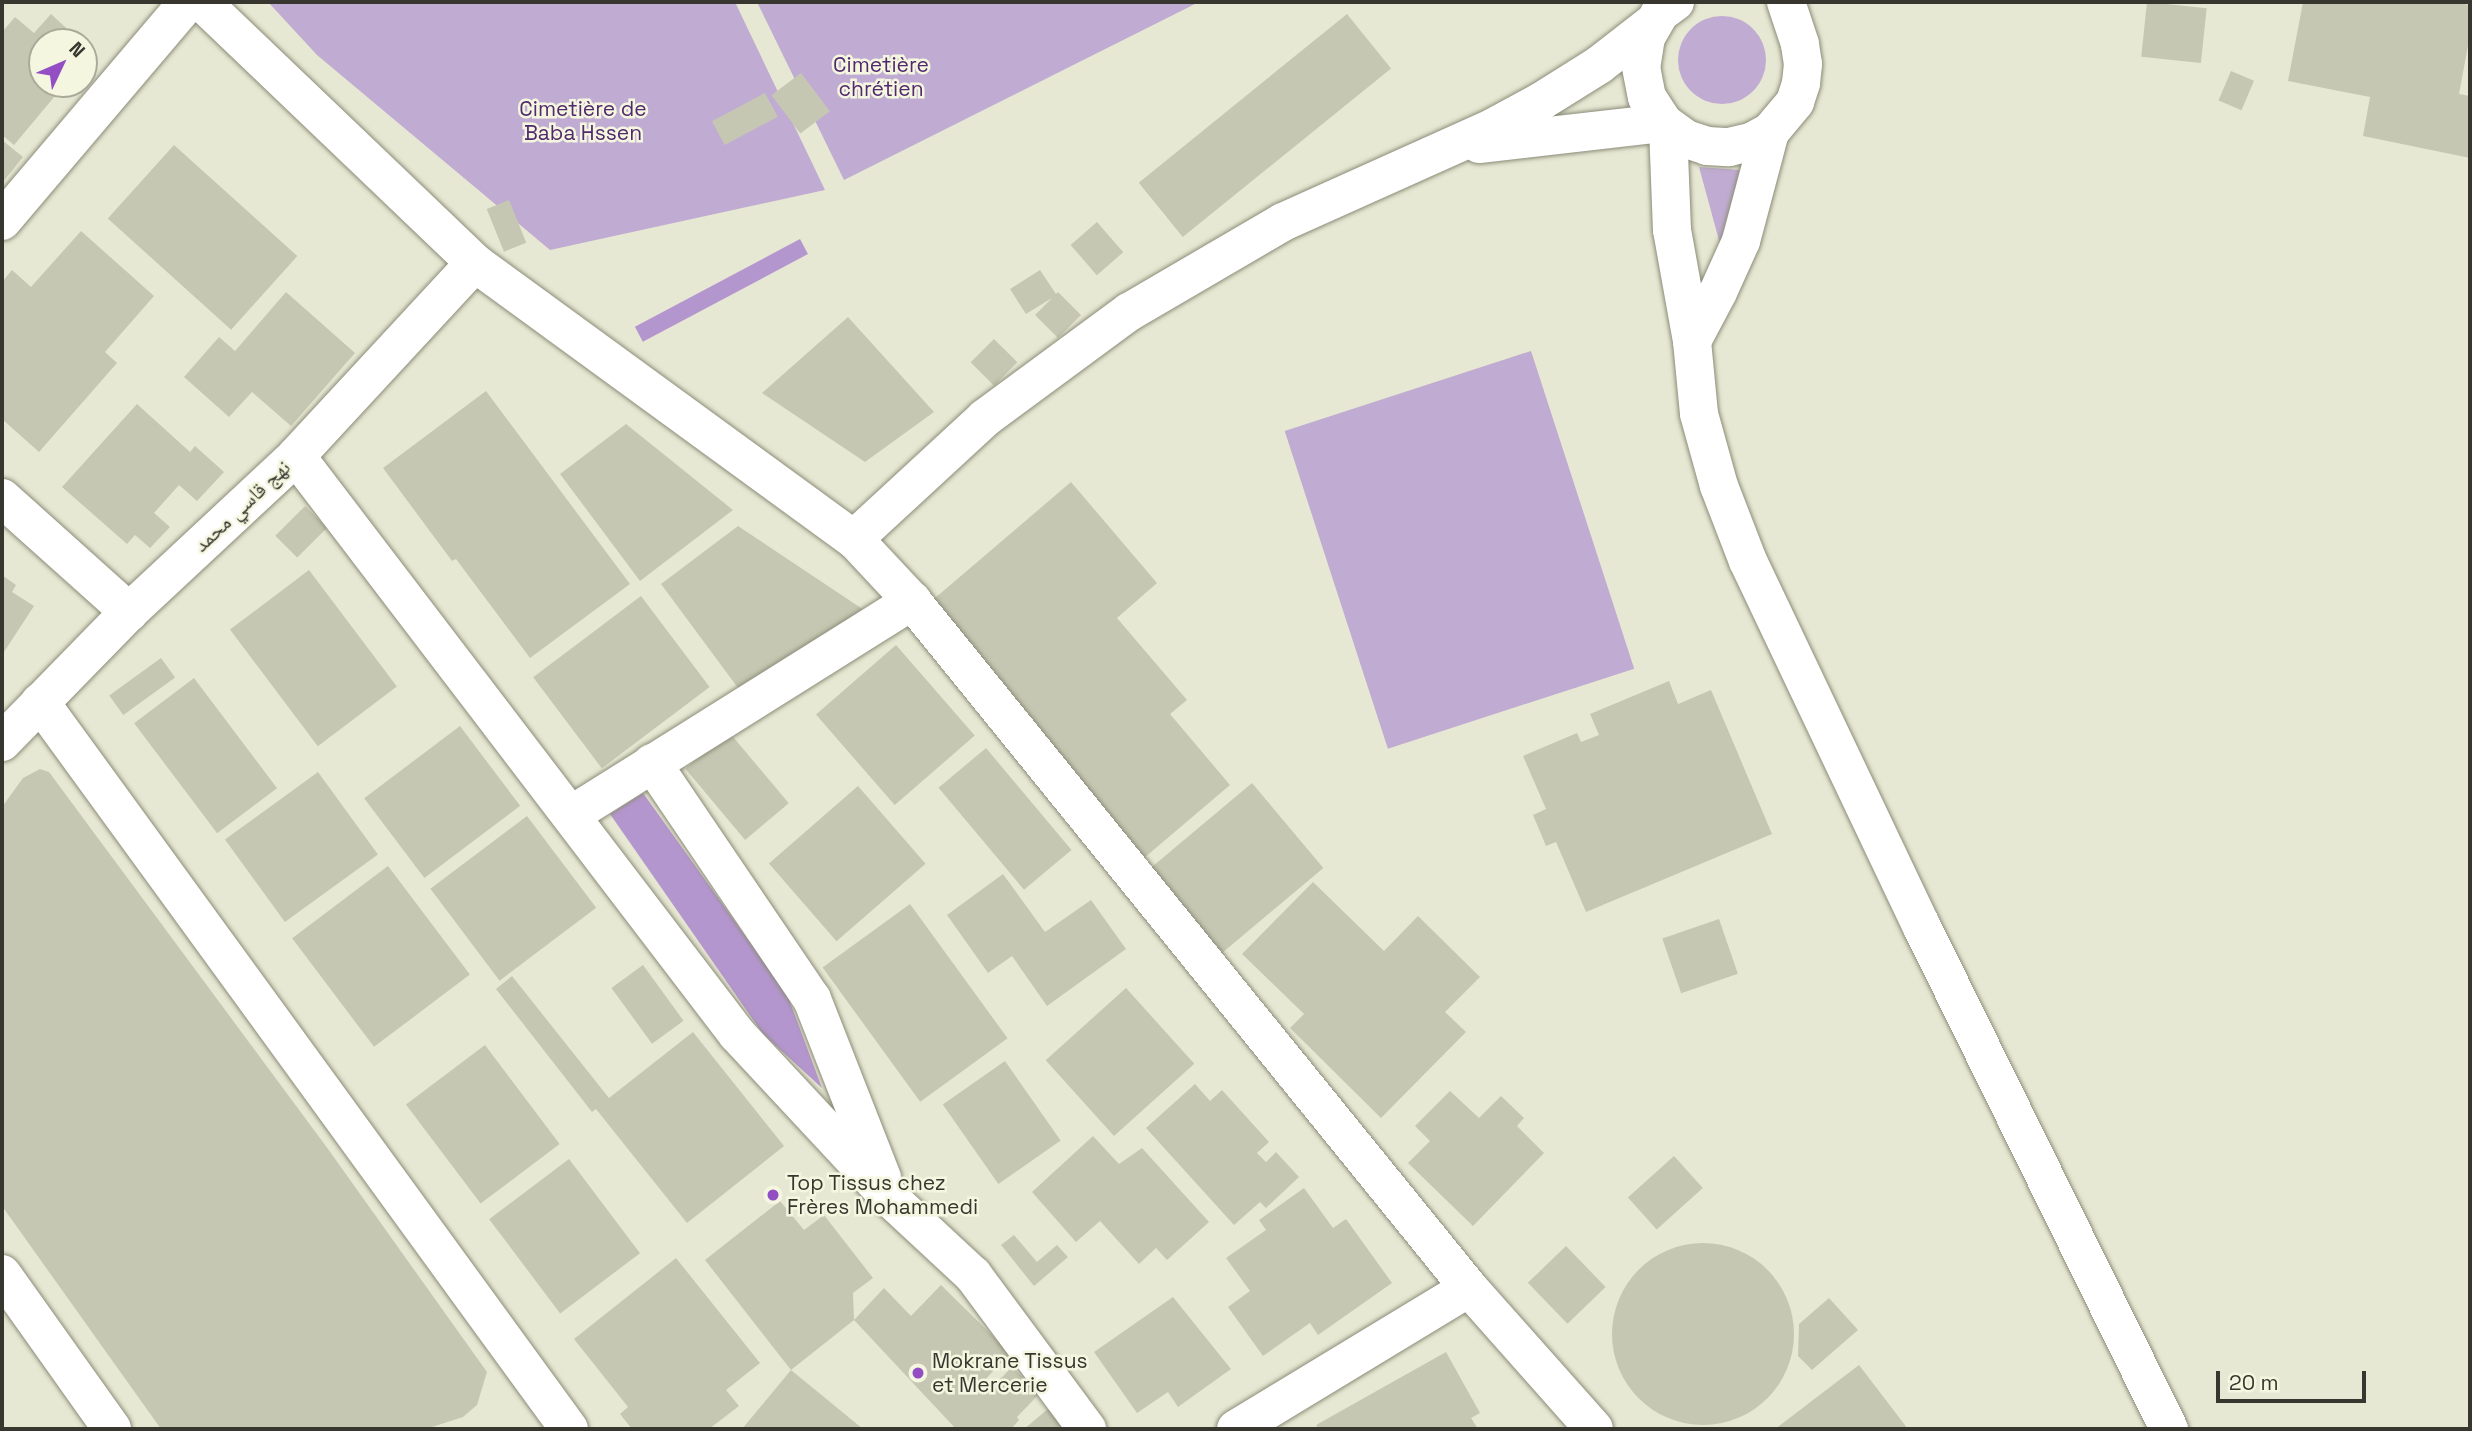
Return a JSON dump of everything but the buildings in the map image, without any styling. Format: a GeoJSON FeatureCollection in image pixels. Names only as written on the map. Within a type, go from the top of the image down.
{"type":"FeatureCollection","features":[{"type":"Feature","properties":{"kind":"street"},"geometry":{"type":"LineString","coordinates":[[2,221],[188,2]]}},
{"type":"Feature","properties":{"kind":"street"},"geometry":{"type":"LineString","coordinates":[[202,2],[475,263],[854,539],[912,601],[1469,1288],[1594,1429]]}},
{"type":"Feature","properties":{"kind":"street"},"geometry":{"type":"LineString","coordinates":[[854,539],[985,418],[1129,312],[1283,222],[1446,149],[1540,103],[1599,65],[1662,10]]}},
{"type":"Feature","properties":{"kind":"street"},"geometry":{"type":"LineString","coordinates":[[1662,10],[1642,52],[1643,83],[1651,104],[1666,125],[1686,139],[1707,146],[1729,147],[1751,142],[1770,132],[1784,118],[1801,83],[1800,44],[1782,10]]}},
{"type":"Feature","properties":{"kind":"street"},"geometry":{"type":"LineString","coordinates":[[1446,149],[1666,125]]}},
{"type":"Feature","properties":{"kind":"street"},"geometry":{"type":"LineString","coordinates":[[1666,125],[1672,230],[1692,341],[1699,414],[1719,486],[1748,561],[1921,925],[2169,1429]]}},
{"type":"Feature","properties":{"kind":"street"},"geometry":{"type":"LineString","coordinates":[[1692,341],[1741,241],[1770,132]]}},
{"type":"Feature","properties":{"kind":"street","name":"نهج قاسي محمد"},"geometry":{"type":"LineString","coordinates":[[2,742],[129,612],[296,456],[475,263]]}},
{"type":"Feature","properties":{"kind":"street"},"geometry":{"type":"LineString","coordinates":[[296,456],[737,1034],[890,1198],[973,1275],[1087,1429]]}},
{"type":"Feature","properties":{"kind":"street"},"geometry":{"type":"LineString","coordinates":[[2,498],[129,612]]}},
{"type":"Feature","properties":{"kind":"street"},"geometry":{"type":"LineString","coordinates":[[571,815],[912,601]]}},
{"type":"Feature","properties":{"kind":"street"},"geometry":{"type":"LineString","coordinates":[[40,702],[569,1429]]}},
{"type":"Feature","properties":{"kind":"street"},"geometry":{"type":"LineString","coordinates":[[652,763],[812,999],[890,1198]]}},
{"type":"Feature","properties":{"kind":"street"},"geometry":{"type":"LineString","coordinates":[[2,1274],[112,1429]]}},
{"type":"Feature","properties":{"kind":"street"},"geometry":{"type":"LineString","coordinates":[[1236,1429],[1469,1288]]}},
{"type":"Feature","properties":{"kind":"green space","name":"Cimetière de Baba Hssen"},"geometry":{"type":"Polygon","coordinates":[[[268,2],[735,2],[825,190],[550,250],[317,55],[268,2]]]}},
{"type":"Feature","properties":{"kind":"green space","name":"Cimetière chrétien"},"geometry":{"type":"Polygon","coordinates":[[[757,2],[1199,2],[844,180],[757,2]]]}},
{"type":"Feature","properties":{"kind":"green space"},"geometry":{"type":"Polygon","coordinates":[[[1722,16],[1747,23],[1759,35],[1766,60],[1759,85],[1747,97],[1722,104],[1697,97],[1685,85],[1678,60],[1685,35],[1697,23],[1722,16]]]}},
{"type":"Feature","properties":{"kind":"green space"},"geometry":{"type":"Polygon","coordinates":[[[1699,167],[1740,170],[1720,244],[1699,167]]]}},
{"type":"Feature","properties":{"kind":"green space"},"geometry":{"type":"Polygon","coordinates":[[[1531,351],[1634,669],[1388,749],[1285,431],[1531,351]]]}},
{"type":"Feature","properties":{"kind":"shaded area"},"geometry":{"type":"Polygon","coordinates":[[[800,239],[808,254],[643,342],[635,327],[800,239]]]}},
{"type":"Feature","properties":{"kind":"shaded area"},"geometry":{"type":"Polygon","coordinates":[[[643,793],[787,994],[822,1088],[763,1034],[610,814],[643,793]]]}},
{"type":"Feature","properties":{"kind":"place","name":"Top Tissus chez Frères Mohammedi"},"geometry":{"type":"Point","coordinates":[773,1195]}},
{"type":"Feature","properties":{"kind":"place","name":"Mokrane Tissus et Mercerie"},"geometry":{"type":"Point","coordinates":[918,1373]}}]}
